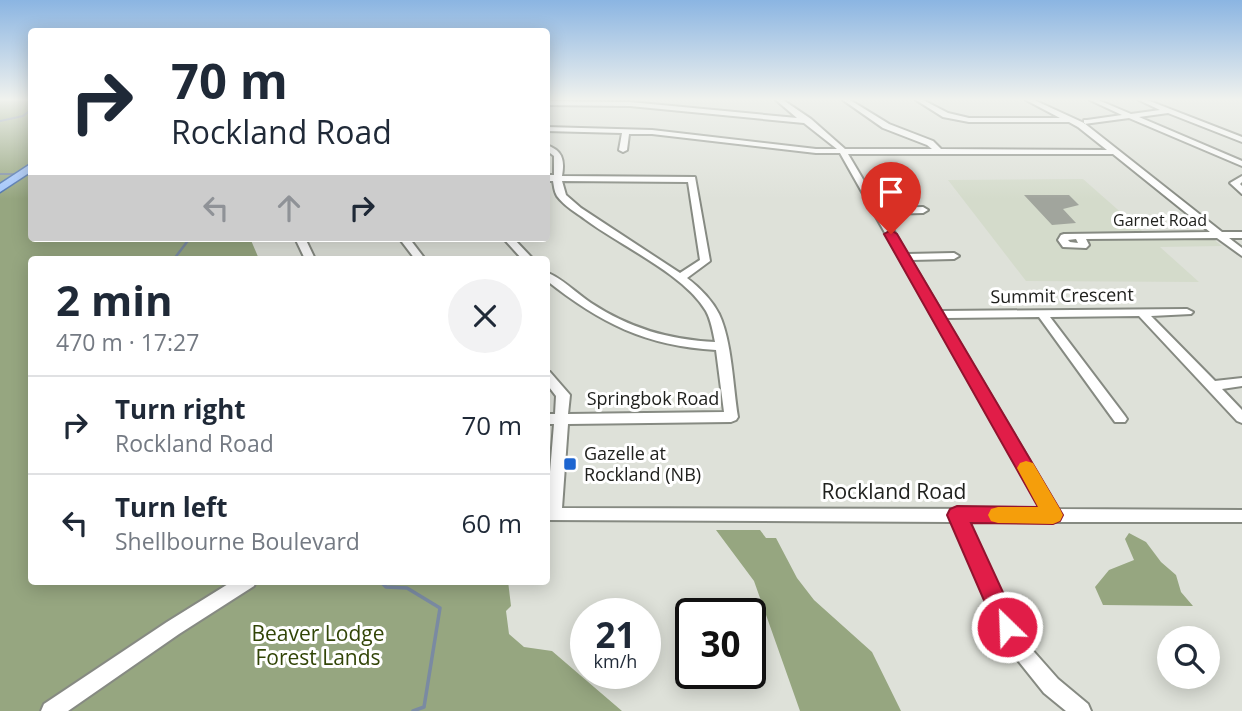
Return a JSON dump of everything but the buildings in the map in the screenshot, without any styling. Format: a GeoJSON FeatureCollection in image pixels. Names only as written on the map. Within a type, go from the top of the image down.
{"type":"FeatureCollection","features":[{"type":"Feature","properties":{"kind":"main road"},"geometry":{"type":"LineString","coordinates":[[3,187],[28,169]]}},
{"type":"Feature","properties":{"kind":"street"},"geometry":{"type":"LineString","coordinates":[[623,150],[626,133]]}},
{"type":"Feature","properties":{"kind":"street"},"geometry":{"type":"LineString","coordinates":[[655,133],[774,148],[843,151],[1114,152]]}},
{"type":"Feature","properties":{"kind":"street"},"geometry":{"type":"LineString","coordinates":[[822,133],[843,151],[1053,515]]}},
{"type":"Feature","properties":{"kind":"street"},"geometry":{"type":"LineString","coordinates":[[905,133],[930,143],[940,152]]}},
{"type":"Feature","properties":{"kind":"street"},"geometry":{"type":"LineString","coordinates":[[1088,133],[1242,253]]}},
{"type":"Feature","properties":{"kind":"street"},"geometry":{"type":"LineString","coordinates":[[1168,133],[1242,164]]}},
{"type":"Feature","properties":{"kind":"street"},"geometry":{"type":"LineString","coordinates":[[1225,133],[1242,140]]}},
{"type":"Feature","properties":{"kind":"street"},"geometry":{"type":"LineString","coordinates":[[689,137],[689,151]]}},
{"type":"Feature","properties":{"kind":"street"},"geometry":{"type":"LineString","coordinates":[[1179,138],[1165,141],[1178,146],[1192,143]]}},
{"type":"Feature","properties":{"kind":"street","name":"Springbok Road"},"geometry":{"type":"LineString","coordinates":[[550,149],[558,153],[561,159],[557,187],[562,196],[590,219],[679,278],[705,299],[714,316],[732,417],[550,419]]}},
{"type":"Feature","properties":{"kind":"street"},"geometry":{"type":"LineString","coordinates":[[550,178],[692,179],[705,261],[679,278]]}},
{"type":"Feature","properties":{"kind":"street"},"geometry":{"type":"LineString","coordinates":[[1242,179],[1234,183],[1242,191]]}},
{"type":"Feature","properties":{"kind":"street"},"geometry":{"type":"LineString","coordinates":[[877,211],[923,210]]}},
{"type":"Feature","properties":{"kind":"street","name":"Garnet Road"},"geometry":{"type":"LineString","coordinates":[[1079,236],[1242,235]]}},
{"type":"Feature","properties":{"kind":"street"},"geometry":{"type":"LineString","coordinates":[[407,242],[418,256]]}},
{"type":"Feature","properties":{"kind":"street"},"geometry":{"type":"LineString","coordinates":[[512,242],[525,256]]}},
{"type":"Feature","properties":{"kind":"street"},"geometry":{"type":"LineString","coordinates":[[904,257],[954,256]]}},
{"type":"Feature","properties":{"kind":"street"},"geometry":{"type":"LineString","coordinates":[[550,278],[614,322],[651,339],[685,346],[720,346]]}},
{"type":"Feature","properties":{"kind":"street","name":"Summit Crescent"},"geometry":{"type":"LineString","coordinates":[[938,315],[1186,312]]}},
{"type":"Feature","properties":{"kind":"street"},"geometry":{"type":"LineString","coordinates":[[1142,313],[1242,418]]}},
{"type":"Feature","properties":{"kind":"street"},"geometry":{"type":"LineString","coordinates":[[1042,314],[1120,419]]}},
{"type":"Feature","properties":{"kind":"street"},"geometry":{"type":"LineString","coordinates":[[550,380],[563,395],[563,419],[550,513]]}},
{"type":"Feature","properties":{"kind":"street"},"geometry":{"type":"LineString","coordinates":[[1212,386],[1242,383]]}},
{"type":"Feature","properties":{"kind":"street","name":"Rockland Road"},"geometry":{"type":"LineString","coordinates":[[550,513],[1242,516]]}},
{"type":"Feature","properties":{"kind":"street"},"geometry":{"type":"LineString","coordinates":[[957,515],[1014,642],[1051,686],[1081,711]]}},
{"type":"Feature","properties":{"kind":"street"},"geometry":{"type":"LineString","coordinates":[[51,711],[242,585]]}},
{"type":"Feature","properties":{"kind":"shaded area"},"geometry":{"type":"Polygon","coordinates":[[[1083,179],[1142,231],[1203,231],[1222,246],[1160,247],[1199,282],[1026,281],[948,180],[1083,179]]]}},
{"type":"Feature","properties":{"kind":"green space","name":"Beaver Lodge Forest Lands"},"geometry":{"type":"Polygon","coordinates":[[[0,133],[28,133],[28,242],[252,242],[258,256],[28,256],[28,585],[508,585],[511,606],[506,611],[509,634],[524,647],[552,651],[570,666],[570,689],[596,689],[622,711],[0,711],[0,133]]]}},
{"type":"Feature","properties":{"kind":"green space"},"geometry":{"type":"Polygon","coordinates":[[[716,530],[760,530],[766,538],[776,538],[797,578],[814,600],[872,652],[901,711],[800,711],[766,615],[766,598],[760,598],[754,581],[716,530]]]}},
{"type":"Feature","properties":{"kind":"green space"},"geometry":{"type":"Polygon","coordinates":[[[1129,533],[1146,542],[1161,562],[1176,575],[1181,592],[1193,606],[1103,605],[1095,587],[1109,570],[1134,560],[1125,539],[1129,533]]]}},
{"type":"Feature","properties":{"kind":"waterway"},"geometry":{"type":"LineString","coordinates":[[0,174],[18,174]]}},
{"type":"Feature","properties":{"kind":"waterway"},"geometry":{"type":"LineString","coordinates":[[176,256],[187,242]]}},
{"type":"Feature","properties":{"kind":"waterway"},"geometry":{"type":"LineString","coordinates":[[384,585],[407,588],[440,608],[424,707],[413,711]]}},
{"type":"Feature","properties":{"kind":"slow traffic"},"geometry":{"type":"LineString","coordinates":[[998,515],[1053,515],[1026,468]]}},
{"type":"Feature","properties":{"kind":"place","name":"Gazelle at Rockland (NB)"},"geometry":{"type":"Point","coordinates":[570,464]}},
{"type":"Feature","properties":{"kind":"route"},"geometry":{"type":"LineString","coordinates":[[891,234],[1053,515],[957,515],[1007,627]]}}]}
